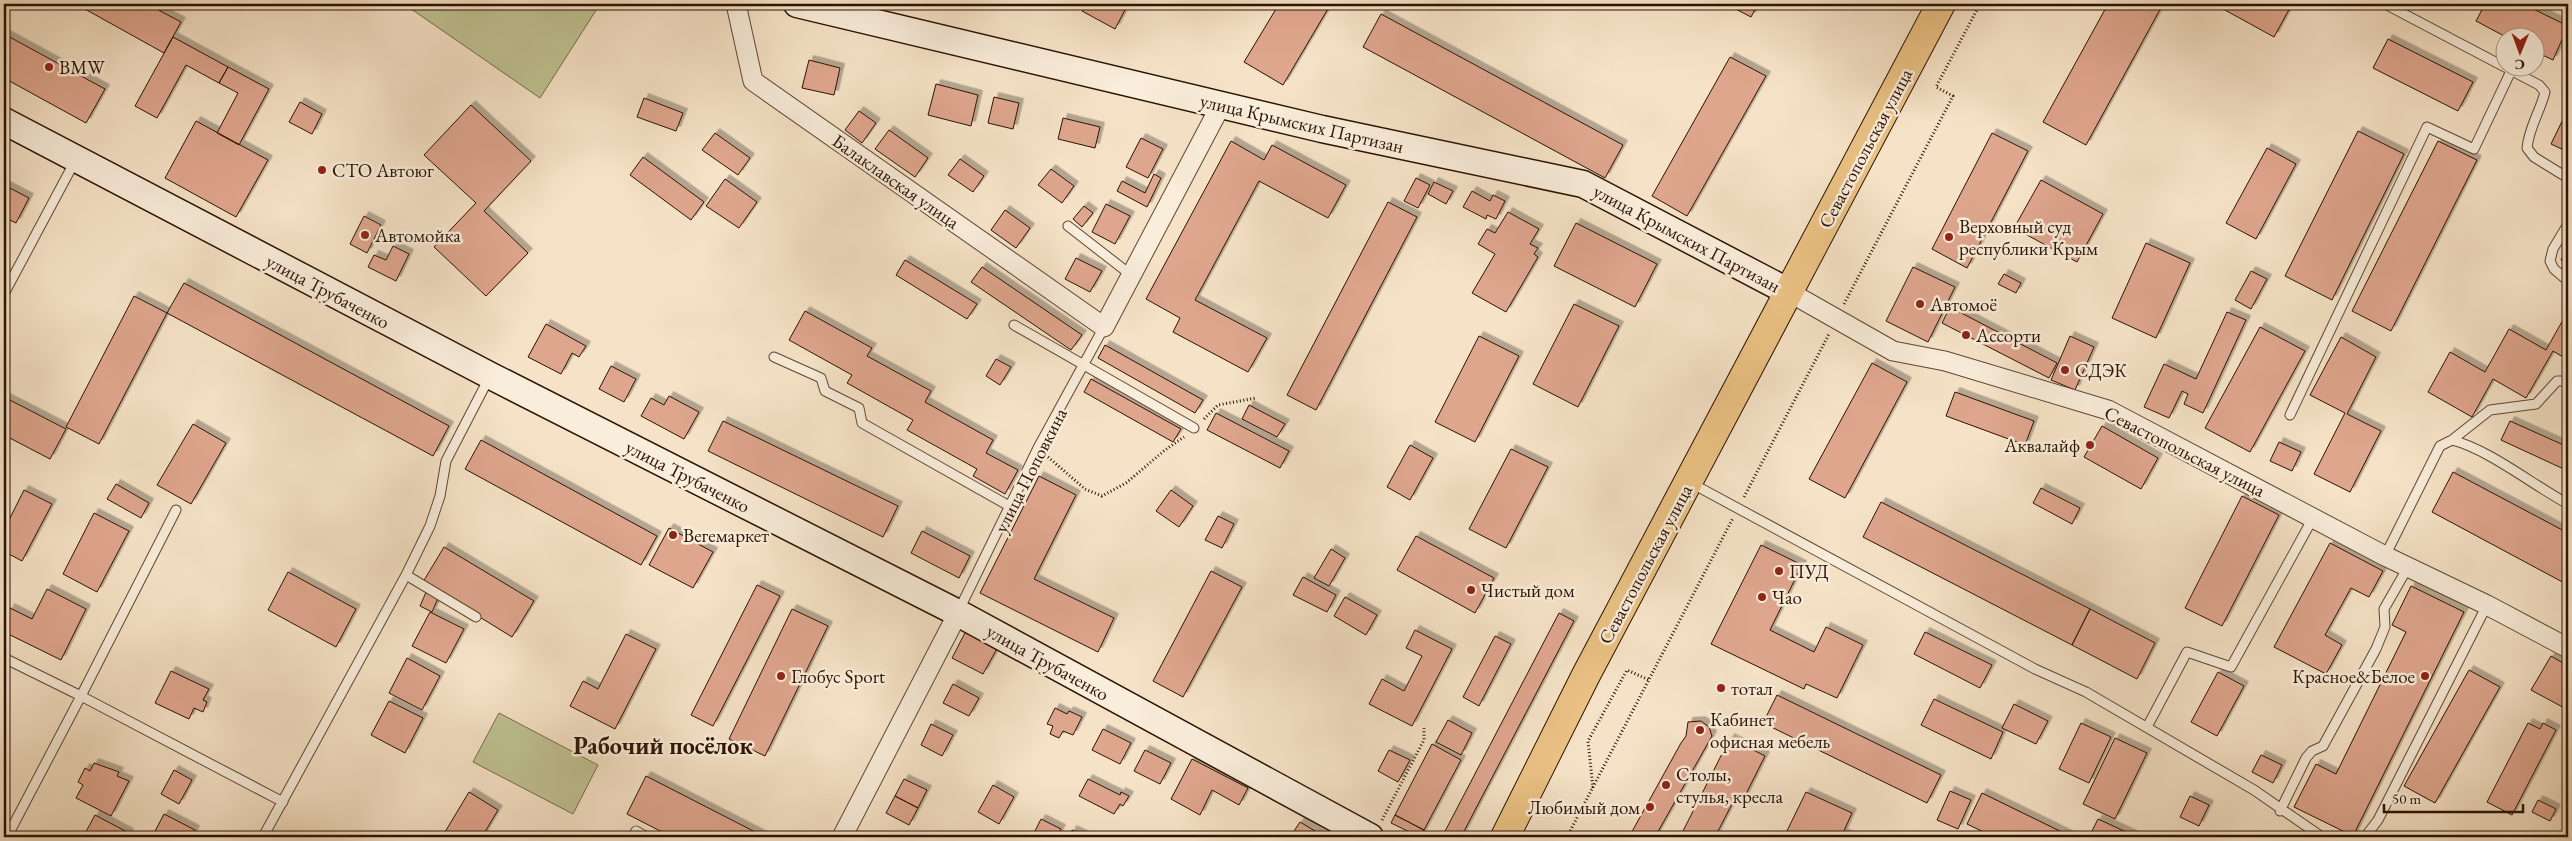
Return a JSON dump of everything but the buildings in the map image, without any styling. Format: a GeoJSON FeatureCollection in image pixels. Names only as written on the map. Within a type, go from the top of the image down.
{"type":"FeatureCollection","features":[{"type":"Feature","properties":{"kind":"main road","name":"Севастопольская улица"},"geometry":{"type":"LineString","coordinates":[[1505,837],[1577,693],[1941,4]]}},
{"type":"Feature","properties":{"kind":"street","name":"Балаклавская улица"},"geometry":{"type":"LineString","coordinates":[[736,4],[754,81],[1104,327]]}},
{"type":"Feature","properties":{"kind":"street","name":"улица Крымских Партизан"},"geometry":{"type":"LineString","coordinates":[[797,4],[1322,129],[1583,184],[1789,292]]}},
{"type":"Feature","properties":{"kind":"street","name":"улица Поповкина"},"geometry":{"type":"LineString","coordinates":[[1104,327],[1221,105]]}},
{"type":"Feature","properties":{"kind":"street","name":"улица Трубаченко"},"geometry":{"type":"LineString","coordinates":[[4,121],[491,376],[958,613],[1376,829]]}},
{"type":"Feature","properties":{"kind":"street","name":"Севастопольская улица"},"geometry":{"type":"LineString","coordinates":[[1789,292],[1893,351],[1945,361],[2108,410],[2385,556],[2488,605],[2568,648]]}},
{"type":"Feature","properties":{"kind":"street","name":"улица Поповкина"},"geometry":{"type":"LineString","coordinates":[[842,837],[958,613]]}},
{"type":"Feature","properties":{"kind":"lane"},"geometry":{"type":"LineString","coordinates":[[2385,4],[2494,62]]}},
{"type":"Feature","properties":{"kind":"lane"},"geometry":{"type":"LineString","coordinates":[[2290,414],[2428,127],[2474,149],[2508,78]]}},
{"type":"Feature","properties":{"kind":"lane"},"geometry":{"type":"LineString","coordinates":[[2526,78],[2539,84],[2545,92],[2542,106],[2534,118],[2527,148],[2534,157],[2568,178]]}},
{"type":"Feature","properties":{"kind":"lane"},"geometry":{"type":"LineString","coordinates":[[4,294],[76,159]]}},
{"type":"Feature","properties":{"kind":"lane"},"geometry":{"type":"LineString","coordinates":[[2568,224],[2554,249],[2550,261],[2554,268],[2568,281]]}},
{"type":"Feature","properties":{"kind":"lane"},"geometry":{"type":"LineString","coordinates":[[1068,226],[1131,275]]}},
{"type":"Feature","properties":{"kind":"lane"},"geometry":{"type":"LineString","coordinates":[[1014,325],[1194,428]]}},
{"type":"Feature","properties":{"kind":"lane","name":"улица Поповкина"},"geometry":{"type":"LineString","coordinates":[[958,613],[1038,448],[1085,366],[1104,327]]}},
{"type":"Feature","properties":{"kind":"lane"},"geometry":{"type":"LineString","coordinates":[[774,357],[821,378],[825,391],[859,408],[862,423],[1011,507]]}},
{"type":"Feature","properties":{"kind":"lane"},"geometry":{"type":"LineString","coordinates":[[263,837],[406,575],[430,526],[440,496],[446,461],[491,376]]}},
{"type":"Feature","properties":{"kind":"lane"},"geometry":{"type":"LineString","coordinates":[[2385,556],[2440,446],[2452,440],[2490,410],[2536,404],[2557,382],[2568,381]]}},
{"type":"Feature","properties":{"kind":"lane"},"geometry":{"type":"LineString","coordinates":[[2452,440],[2470,444],[2539,489],[2568,504]]}},
{"type":"Feature","properties":{"kind":"lane"},"geometry":{"type":"LineString","coordinates":[[1688,481],[2035,669],[2086,692],[2254,790],[2280,811],[2322,837]]}},
{"type":"Feature","properties":{"kind":"lane"},"geometry":{"type":"LineString","coordinates":[[7,837],[176,510]]}},
{"type":"Feature","properties":{"kind":"lane"},"geometry":{"type":"LineString","coordinates":[[2147,727],[2187,652],[2231,667],[2313,518]]}},
{"type":"Feature","properties":{"kind":"lane"},"geometry":{"type":"LineString","coordinates":[[2280,811],[2306,758],[2312,750],[2323,746],[2376,649],[2385,628],[2384,609],[2408,567]]}},
{"type":"Feature","properties":{"kind":"lane"},"geometry":{"type":"LineString","coordinates":[[406,575],[476,617]]}},
{"type":"Feature","properties":{"kind":"lane"},"geometry":{"type":"LineString","coordinates":[[2365,837],[2378,820],[2488,605]]}},
{"type":"Feature","properties":{"kind":"lane"},"geometry":{"type":"LineString","coordinates":[[4,658],[81,696],[283,802]]}},
{"type":"Feature","properties":{"kind":"lane"},"geometry":{"type":"LineString","coordinates":[[632,837],[636,831],[647,837]]}},
{"type":"Feature","properties":{"kind":"path"},"geometry":{"type":"LineString","coordinates":[[1567,837],[1953,96],[1936,87],[1980,4]]}},
{"type":"Feature","properties":{"kind":"path"},"geometry":{"type":"LineString","coordinates":[[1038,448],[1085,489],[1102,496],[1126,483],[1194,428],[1218,405],[1256,398]]}},
{"type":"Feature","properties":{"kind":"path"},"geometry":{"type":"LineString","coordinates":[[1593,788],[1588,741],[1627,670],[1649,680]]}},
{"type":"Feature","properties":{"kind":"path"},"geometry":{"type":"LineString","coordinates":[[1376,829],[1424,740],[1424,728]]}},
{"type":"Feature","properties":{"kind":"green space"},"geometry":{"type":"Polygon","coordinates":[[[404,4],[600,4],[540,98],[404,4]]]}},
{"type":"Feature","properties":{"kind":"green space"},"geometry":{"type":"Polygon","coordinates":[[[499,713],[598,765],[573,814],[473,762],[499,713]]]}},
{"type":"Feature","properties":{"kind":"place","name":"BMW"},"geometry":{"type":"Point","coordinates":[49,67]}},
{"type":"Feature","properties":{"kind":"place","name":"СТО Автоюг"},"geometry":{"type":"Point","coordinates":[322,170]}},
{"type":"Feature","properties":{"kind":"place","name":"Автомойка"},"geometry":{"type":"Point","coordinates":[365,235]}},
{"type":"Feature","properties":{"kind":"place","name":"Верховный суд республики Крым"},"geometry":{"type":"Point","coordinates":[1949,237]}},
{"type":"Feature","properties":{"kind":"place","name":"Автомоё"},"geometry":{"type":"Point","coordinates":[1920,304]}},
{"type":"Feature","properties":{"kind":"place","name":"Ассорти"},"geometry":{"type":"Point","coordinates":[1966,335]}},
{"type":"Feature","properties":{"kind":"place","name":"СДЭК"},"geometry":{"type":"Point","coordinates":[2065,370]}},
{"type":"Feature","properties":{"kind":"place","name":"Аквалайф"},"geometry":{"type":"Point","coordinates":[2090,445]}},
{"type":"Feature","properties":{"kind":"place","name":"Вегемаркет"},"geometry":{"type":"Point","coordinates":[673,535]}},
{"type":"Feature","properties":{"kind":"place","name":"ПУД"},"geometry":{"type":"Point","coordinates":[1779,571]}},
{"type":"Feature","properties":{"kind":"place","name":"Чистый дом"},"geometry":{"type":"Point","coordinates":[1471,590]}},
{"type":"Feature","properties":{"kind":"place","name":"Чао"},"geometry":{"type":"Point","coordinates":[1762,597]}},
{"type":"Feature","properties":{"kind":"place","name":"Глобус Sport"},"geometry":{"type":"Point","coordinates":[781,676]}},
{"type":"Feature","properties":{"kind":"place","name":"Красное&Белое"},"geometry":{"type":"Point","coordinates":[2425,676]}},
{"type":"Feature","properties":{"kind":"place","name":"тотал"},"geometry":{"type":"Point","coordinates":[1721,688]}},
{"type":"Feature","properties":{"kind":"place","name":"Кабинет офисная мебель"},"geometry":{"type":"Point","coordinates":[1700,730]}},
{"type":"Feature","properties":{"kind":"place","name":"Столы, стулья, кресла"},"geometry":{"type":"Point","coordinates":[1666,785]}},
{"type":"Feature","properties":{"kind":"place","name":"Любимый дом"},"geometry":{"type":"Point","coordinates":[1650,807]}},
{"type":"Feature","properties":{"kind":"district","name":"Рабочий посёлок"},"geometry":{"type":"Point","coordinates":[663,746]}}]}
